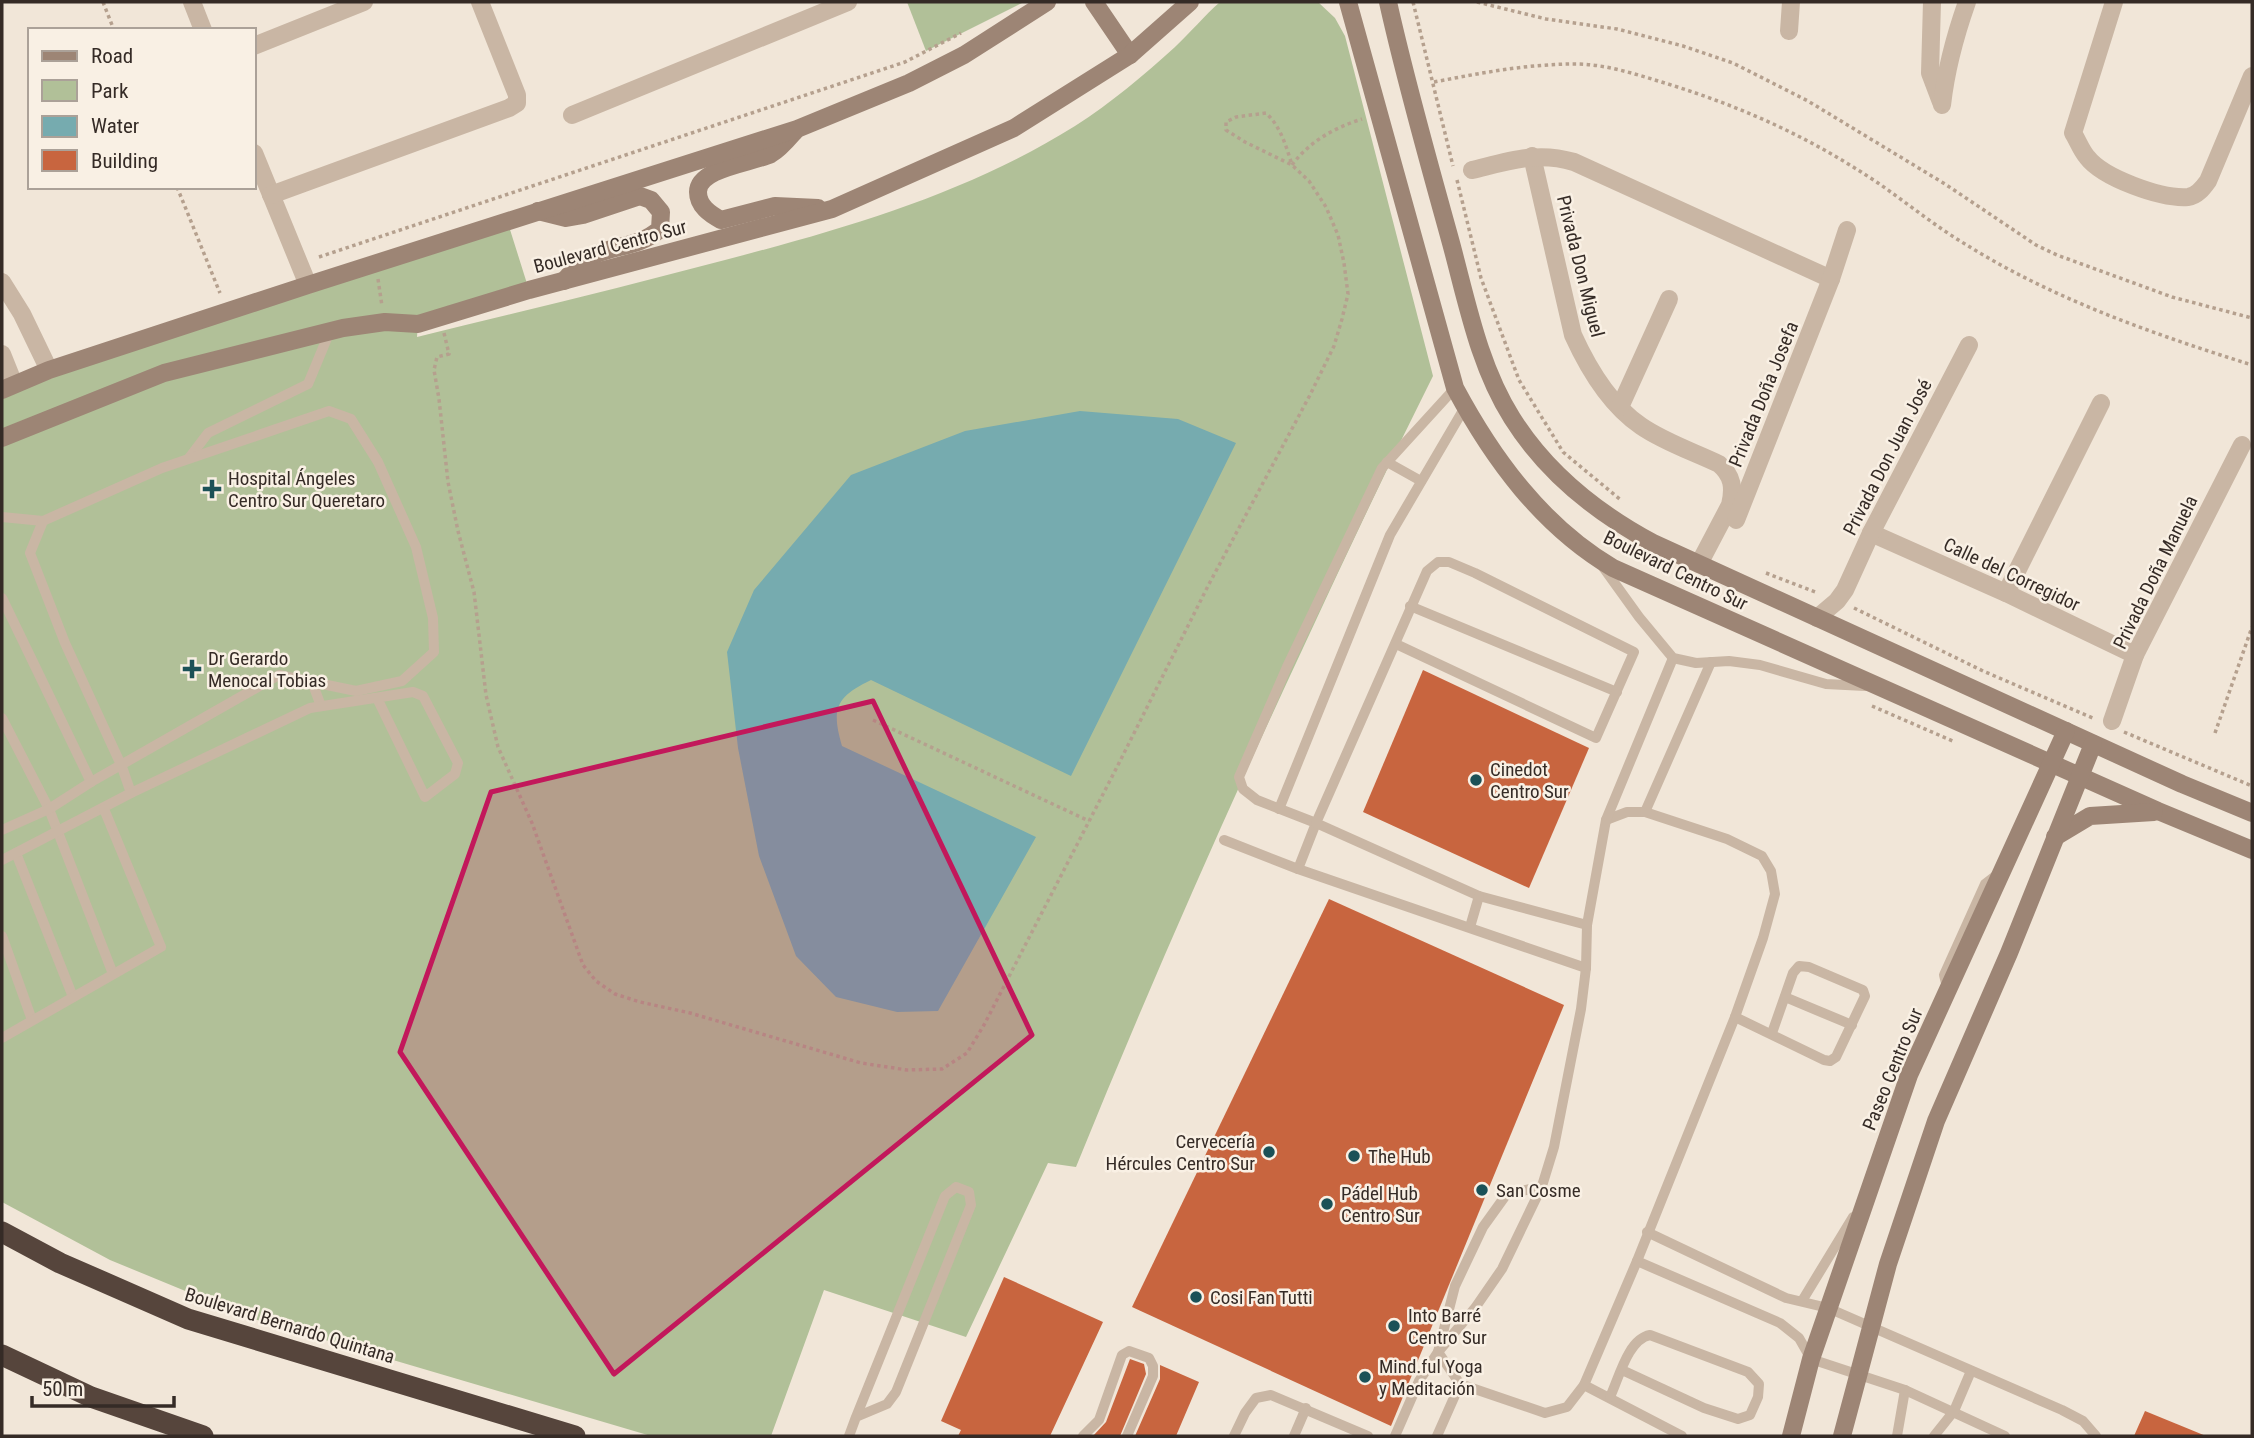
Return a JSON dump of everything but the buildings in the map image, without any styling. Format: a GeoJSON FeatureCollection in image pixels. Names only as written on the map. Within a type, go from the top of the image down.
{"type":"FeatureCollection","features":[{"type":"Feature","properties":{"kind":"highway","name":"Boulevard Bernardo Quintana"},"geometry":{"type":"LineString","coordinates":[[2,1232],[60,1263],[188,1319],[575,1436]]}},
{"type":"Feature","properties":{"kind":"highway"},"geometry":{"type":"LineString","coordinates":[[2,1354],[91,1397],[203,1436]]}},
{"type":"Feature","properties":{"kind":"street"},"geometry":{"type":"LineString","coordinates":[[192,2],[202,28]]}},
{"type":"Feature","properties":{"kind":"street"},"geometry":{"type":"LineString","coordinates":[[256,45],[364,2]]}},
{"type":"Feature","properties":{"kind":"street"},"geometry":{"type":"LineString","coordinates":[[271,195],[517,103],[517,95],[480,2]]}},
{"type":"Feature","properties":{"kind":"street"},"geometry":{"type":"LineString","coordinates":[[572,116],[849,2]]}},
{"type":"Feature","properties":{"kind":"street"},"geometry":{"type":"LineString","coordinates":[[2,354],[8,387],[49,370],[307,285],[797,129],[909,83],[964,55],[1047,2]]}},
{"type":"Feature","properties":{"kind":"street"},"geometry":{"type":"LineString","coordinates":[[1094,2],[1130,55]]}},
{"type":"Feature","properties":{"kind":"street","name":"Boulevard Centro Sur"},"geometry":{"type":"LineString","coordinates":[[2,439],[164,373],[330,331],[385,322],[418,324],[564,281],[832,209],[1014,128],[1130,55],[1190,2]]}},
{"type":"Feature","properties":{"kind":"street","name":"Boulevard Centro Sur"},"geometry":{"type":"LineString","coordinates":[[1339,2],[1354,27]]}},
{"type":"Feature","properties":{"kind":"street","name":"Boulevard Centro Sur"},"geometry":{"type":"LineString","coordinates":[[1348,2],[1455,388],[1496,456],[1546,515],[1613,568],[2051,764],[2252,850]]}},
{"type":"Feature","properties":{"kind":"street","name":"Boulevard Centro Sur"},"geometry":{"type":"LineString","coordinates":[[1388,2],[1401,60],[1476,333],[1502,402],[1534,449],[1590,504],[1622,527],[1704,567],[2093,744],[2252,813]]}},
{"type":"Feature","properties":{"kind":"street"},"geometry":{"type":"LineString","coordinates":[[1789,31],[1791,2]]}},
{"type":"Feature","properties":{"kind":"street"},"geometry":{"type":"LineString","coordinates":[[1932,2],[1930,73],[1942,105],[1946,73],[1967,2]]}},
{"type":"Feature","properties":{"kind":"street"},"geometry":{"type":"LineString","coordinates":[[2114,2],[2073,133],[2087,158],[2105,173],[2154,192],[2189,197],[2200,192],[2208,181],[2252,76]]}},
{"type":"Feature","properties":{"kind":"street"},"geometry":{"type":"LineString","coordinates":[[797,129],[775,152],[706,175],[698,185],[698,198],[708,213],[721,220],[775,206],[832,209]]}},
{"type":"Feature","properties":{"kind":"street"},"geometry":{"type":"LineString","coordinates":[[1472,170],[1532,156],[1554,156],[1574,162],[1831,279]]}},
{"type":"Feature","properties":{"kind":"street","name":"Privada Don Miguel"},"geometry":{"type":"LineString","coordinates":[[1532,156],[1573,335],[1586,363],[1620,407],[1642,427],[1720,464],[1731,480]]}},
{"type":"Feature","properties":{"kind":"street"},"geometry":{"type":"LineString","coordinates":[[256,158],[307,285]]}},
{"type":"Feature","properties":{"kind":"street"},"geometry":{"type":"LineString","coordinates":[[537,211],[566,218],[640,196],[651,200],[662,212],[660,229],[648,239],[585,259],[564,281]]}},
{"type":"Feature","properties":{"kind":"street","name":"Privada Doña Josefa"},"geometry":{"type":"LineString","coordinates":[[1704,567],[1737,520],[1831,279],[1847,230]]}},
{"type":"Feature","properties":{"kind":"street"},"geometry":{"type":"LineString","coordinates":[[2,282],[22,314],[49,370]]}},
{"type":"Feature","properties":{"kind":"street"},"geometry":{"type":"LineString","coordinates":[[1620,407],[1669,299]]}},
{"type":"Feature","properties":{"kind":"street","name":"Privada Don Juan José"},"geometry":{"type":"LineString","coordinates":[[1817,618],[1838,601],[1845,590],[1871,533],[1969,345]]}},
{"type":"Feature","properties":{"kind":"street"},"geometry":{"type":"LineString","coordinates":[[2006,593],[2101,403]]}},
{"type":"Feature","properties":{"kind":"street","name":"Privada Doña Manuela"},"geometry":{"type":"LineString","coordinates":[[2112,721],[2135,655],[2242,445]]}},
{"type":"Feature","properties":{"kind":"street","name":"Privada Doña Josefa"},"geometry":{"type":"LineString","coordinates":[[1704,567],[1730,505],[1733,495],[1731,480]]}},
{"type":"Feature","properties":{"kind":"street","name":"Calle del Corregidor"},"geometry":{"type":"LineString","coordinates":[[1871,533],[2006,593],[2135,655]]}},
{"type":"Feature","properties":{"kind":"street","name":"Privada Don Juan José"},"geometry":{"type":"LineString","coordinates":[[1845,590],[1846,631]]}},
{"type":"Feature","properties":{"kind":"street","name":"Paseo Centro Sur"},"geometry":{"type":"LineString","coordinates":[[1791,1436],[1811,1359],[1909,1075],[2066,731]]}},
{"type":"Feature","properties":{"kind":"street"},"geometry":{"type":"LineString","coordinates":[[1842,1436],[1888,1264],[1936,1121],[2009,953],[2093,744]]}},
{"type":"Feature","properties":{"kind":"street"},"geometry":{"type":"LineString","coordinates":[[2037,797],[2055,798],[2068,806]]}},
{"type":"Feature","properties":{"kind":"street"},"geometry":{"type":"LineString","coordinates":[[2055,837],[2090,816],[2158,811]]}},
{"type":"Feature","properties":{"kind":"lane"},"geometry":{"type":"LineString","coordinates":[[189,458],[208,433],[308,384],[330,331]]}},
{"type":"Feature","properties":{"kind":"lane"},"geometry":{"type":"LineString","coordinates":[[1455,388],[1387,462],[1368,494],[1253,741],[1239,777],[1242,789],[1257,800],[1316,823],[1479,896],[1587,925]]}},
{"type":"Feature","properties":{"kind":"lane"},"geometry":{"type":"LineString","coordinates":[[1279,809],[1390,535],[1465,407]]}},
{"type":"Feature","properties":{"kind":"lane"},"geometry":{"type":"LineString","coordinates":[[2,517],[43,521],[189,458],[329,411],[351,419],[378,462],[416,547],[433,618],[434,652],[402,681],[356,691],[279,675],[90,782],[49,809],[3,828]]}},
{"type":"Feature","properties":{"kind":"lane"},"geometry":{"type":"LineString","coordinates":[[1387,462],[1421,481]]}},
{"type":"Feature","properties":{"kind":"lane"},"geometry":{"type":"LineString","coordinates":[[43,521],[30,553],[65,643],[122,766],[131,793]]}},
{"type":"Feature","properties":{"kind":"lane"},"geometry":{"type":"LineString","coordinates":[[1597,558],[1672,658],[1696,663],[1729,661],[1760,665],[1826,684],[1878,686]]}},
{"type":"Feature","properties":{"kind":"lane"},"geometry":{"type":"LineString","coordinates":[[1298,869],[1410,606],[1427,571],[1438,562],[1448,562],[1634,652],[1597,738],[1396,644]]}},
{"type":"Feature","properties":{"kind":"lane"},"geometry":{"type":"LineString","coordinates":[[2,598],[90,782]]}},
{"type":"Feature","properties":{"kind":"lane"},"geometry":{"type":"LineString","coordinates":[[1410,606],[1617,692]]}},
{"type":"Feature","properties":{"kind":"lane"},"geometry":{"type":"LineString","coordinates":[[1395,1436],[1419,1381],[1502,1269],[1542,1186],[1554,1147],[1581,1009],[1587,925],[1606,820],[1672,658]]}},
{"type":"Feature","properties":{"kind":"lane"},"geometry":{"type":"LineString","coordinates":[[1645,812],[1712,662]]}},
{"type":"Feature","properties":{"kind":"lane"},"geometry":{"type":"LineString","coordinates":[[312,682],[321,706]]}},
{"type":"Feature","properties":{"kind":"lane"},"geometry":{"type":"LineString","coordinates":[[2,860],[131,793],[310,708],[413,692],[424,696],[458,763],[455,774],[425,797],[377,698]]}},
{"type":"Feature","properties":{"kind":"lane"},"geometry":{"type":"LineString","coordinates":[[2,718],[49,809],[113,974]]}},
{"type":"Feature","properties":{"kind":"lane"},"geometry":{"type":"LineString","coordinates":[[2,1038],[161,947],[104,809]]}},
{"type":"Feature","properties":{"kind":"lane"},"geometry":{"type":"LineString","coordinates":[[1542,1186],[1506,1195],[1483,1227],[1455,1286],[1438,1352],[1460,1384],[1545,1413],[1567,1407],[1584,1385],[1735,1017],[1763,938],[1774,894],[1771,871],[1762,856],[1727,839],[1645,812],[1626,812],[1606,820]]}},
{"type":"Feature","properties":{"kind":"lane"},"geometry":{"type":"LineString","coordinates":[[1224,840],[1298,869],[1586,968]]}},
{"type":"Feature","properties":{"kind":"lane"},"geometry":{"type":"LineString","coordinates":[[16,853],[73,997]]}},
{"type":"Feature","properties":{"kind":"lane"},"geometry":{"type":"LineString","coordinates":[[1470,927],[1479,896]]}},
{"type":"Feature","properties":{"kind":"lane"},"geometry":{"type":"LineString","coordinates":[[2,936],[32,1020]]}},
{"type":"Feature","properties":{"kind":"lane"},"geometry":{"type":"LineString","coordinates":[[1735,1017],[1830,1061],[1836,1058],[1852,1025],[1865,996],[1863,990],[1809,967],[1800,966],[1793,973],[1772,1033]]}},
{"type":"Feature","properties":{"kind":"lane"},"geometry":{"type":"LineString","coordinates":[[1785,997],[1852,1025]]}},
{"type":"Feature","properties":{"kind":"lane"},"geometry":{"type":"LineString","coordinates":[[849,1436],[856,1416],[945,1196],[956,1187],[968,1192],[971,1205],[896,1392],[887,1404],[856,1416]]}},
{"type":"Feature","properties":{"kind":"lane"},"geometry":{"type":"LineString","coordinates":[[1802,1301],[1866,1196]]}},
{"type":"Feature","properties":{"kind":"lane"},"geometry":{"type":"LineString","coordinates":[[1647,1232],[1786,1298],[1828,1308],[2083,1421],[2096,1436]]}},
{"type":"Feature","properties":{"kind":"lane"},"geometry":{"type":"LineString","coordinates":[[1637,1261],[1780,1323],[1799,1338],[1811,1359],[1905,1390],[2005,1436]]}},
{"type":"Feature","properties":{"kind":"lane"},"geometry":{"type":"LineString","coordinates":[[1610,1397],[1622,1370],[1634,1344],[1641,1337],[1650,1335],[1748,1372],[1759,1384],[1758,1397],[1750,1415],[1738,1419],[1704,1408],[1622,1370]]}},
{"type":"Feature","properties":{"kind":"lane"},"geometry":{"type":"LineString","coordinates":[[1083,1436],[1099,1420],[1122,1355],[1129,1351],[1149,1358],[1153,1366],[1153,1376],[1128,1436]]}},
{"type":"Feature","properties":{"kind":"lane"},"geometry":{"type":"LineString","coordinates":[[1934,1436],[1954,1411],[1970,1371]]}},
{"type":"Feature","properties":{"kind":"lane"},"geometry":{"type":"LineString","coordinates":[[1437,1436],[1460,1384]]}},
{"type":"Feature","properties":{"kind":"lane"},"geometry":{"type":"LineString","coordinates":[[1584,1385],[1682,1436]]}},
{"type":"Feature","properties":{"kind":"lane"},"geometry":{"type":"LineString","coordinates":[[1897,1436],[1905,1390]]}},
{"type":"Feature","properties":{"kind":"lane"},"geometry":{"type":"LineString","coordinates":[[1234,1436],[1256,1398],[1271,1395],[1306,1408],[1351,1432],[1368,1436]]}},
{"type":"Feature","properties":{"kind":"lane"},"geometry":{"type":"LineString","coordinates":[[1294,1436],[1306,1408]]}},
{"type":"Feature","properties":{"kind":"path"},"geometry":{"type":"LineString","coordinates":[[103,2],[113,28]]}},
{"type":"Feature","properties":{"kind":"path"},"geometry":{"type":"LineString","coordinates":[[1477,2],[1546,19],[1617,29],[1683,46],[1733,63],[1820,108],[1945,184],[2036,245],[2172,297],[2252,318]]}},
{"type":"Feature","properties":{"kind":"path"},"geometry":{"type":"LineString","coordinates":[[319,257],[905,62],[962,33]]}},
{"type":"Feature","properties":{"kind":"path"},"geometry":{"type":"LineString","coordinates":[[1433,82],[1524,66],[1578,64],[1628,72],[1703,95],[1768,120],[1830,153],[1877,182],[1963,244],[2031,281],[2115,318],[2252,365]]}},
{"type":"Feature","properties":{"kind":"path"},"geometry":{"type":"LineString","coordinates":[[443,331],[449,354],[437,357],[434,370],[448,482],[474,592],[486,695],[498,747],[542,847],[583,965],[596,981],[615,994],[640,1002],[690,1013],[861,1063],[907,1070],[942,1069],[967,1054],[1334,346],[1348,294],[1338,235],[1325,208],[1309,181],[1293,165],[1226,130],[1226,122],[1236,117],[1266,113],[1275,121],[1293,165]]}},
{"type":"Feature","properties":{"kind":"path"},"geometry":{"type":"LineString","coordinates":[[1293,165],[1305,148],[1325,134],[1365,118]]}},
{"type":"Feature","properties":{"kind":"path"},"geometry":{"type":"LineString","coordinates":[[178,189],[220,293]]}},
{"type":"Feature","properties":{"kind":"path"},"geometry":{"type":"LineString","coordinates":[[2215,733],[2252,626]]}},
{"type":"Feature","properties":{"kind":"path"},"geometry":{"type":"LineString","coordinates":[[1872,705],[1963,746]]}},
{"type":"Feature","properties":{"kind":"path"},"geometry":{"type":"LineString","coordinates":[[873,720],[1089,821]]}},
{"type":"Feature","properties":{"kind":"highlighted area"},"geometry":{"type":"Polygon","coordinates":[[[873,701],[1032,1035],[614,1374],[400,1052],[491,792],[873,701]]]}},
{"type":"Feature","properties":{"kind":"green space"},"geometry":{"type":"Polygon","coordinates":[[[907,2],[1024,2],[926,51],[907,2]]]}},
{"type":"Feature","properties":{"kind":"green space"},"geometry":{"type":"Polygon","coordinates":[[[1220,2],[1318,2],[1335,18],[1345,36],[1433,376],[1244,777],[1158,971],[1076,1167],[1048,1163],[966,1337],[824,1290],[771,1436],[651,1436],[251,1318],[110,1260],[2,1202],[2,390],[507,220],[529,290],[418,323],[417,337],[687,270],[861,221],[992,171],[1075,126],[1151,68],[1220,2]]]}},
{"type":"Feature","properties":{"kind":"water"},"geometry":{"type":"Polygon","coordinates":[[[1080,411],[1178,419],[1236,443],[1071,776],[871,680],[844,698],[837,713],[842,746],[1036,837],[938,1011],[897,1012],[836,997],[796,956],[759,856],[738,748],[727,652],[754,590],[851,475],[965,431],[1080,411]]]}},
{"type":"Feature","properties":{"kind":"place","name":"Hospital Ángeles Centro Sur Queretaro"},"geometry":{"type":"Point","coordinates":[212,489]}},
{"type":"Feature","properties":{"kind":"place","name":"Dr Gerardo Menocal Tobias"},"geometry":{"type":"Point","coordinates":[192,669]}},
{"type":"Feature","properties":{"kind":"place","name":"Cinedot Centro Sur"},"geometry":{"type":"Point","coordinates":[1476,780]}},
{"type":"Feature","properties":{"kind":"place","name":"Cervecería Hércules Centro Sur"},"geometry":{"type":"Point","coordinates":[1269,1152]}},
{"type":"Feature","properties":{"kind":"place","name":"The Hub"},"geometry":{"type":"Point","coordinates":[1354,1156]}},
{"type":"Feature","properties":{"kind":"place","name":"San Cosme"},"geometry":{"type":"Point","coordinates":[1482,1190]}},
{"type":"Feature","properties":{"kind":"place","name":"Pádel Hub Centro Sur"},"geometry":{"type":"Point","coordinates":[1327,1204]}},
{"type":"Feature","properties":{"kind":"place","name":"Cosi Fan Tutti"},"geometry":{"type":"Point","coordinates":[1196,1297]}},
{"type":"Feature","properties":{"kind":"place","name":"Into Barré Centro Sur"},"geometry":{"type":"Point","coordinates":[1394,1326]}},
{"type":"Feature","properties":{"kind":"place","name":"Mind.ful Yoga y Meditación"},"geometry":{"type":"Point","coordinates":[1365,1377]}}]}
